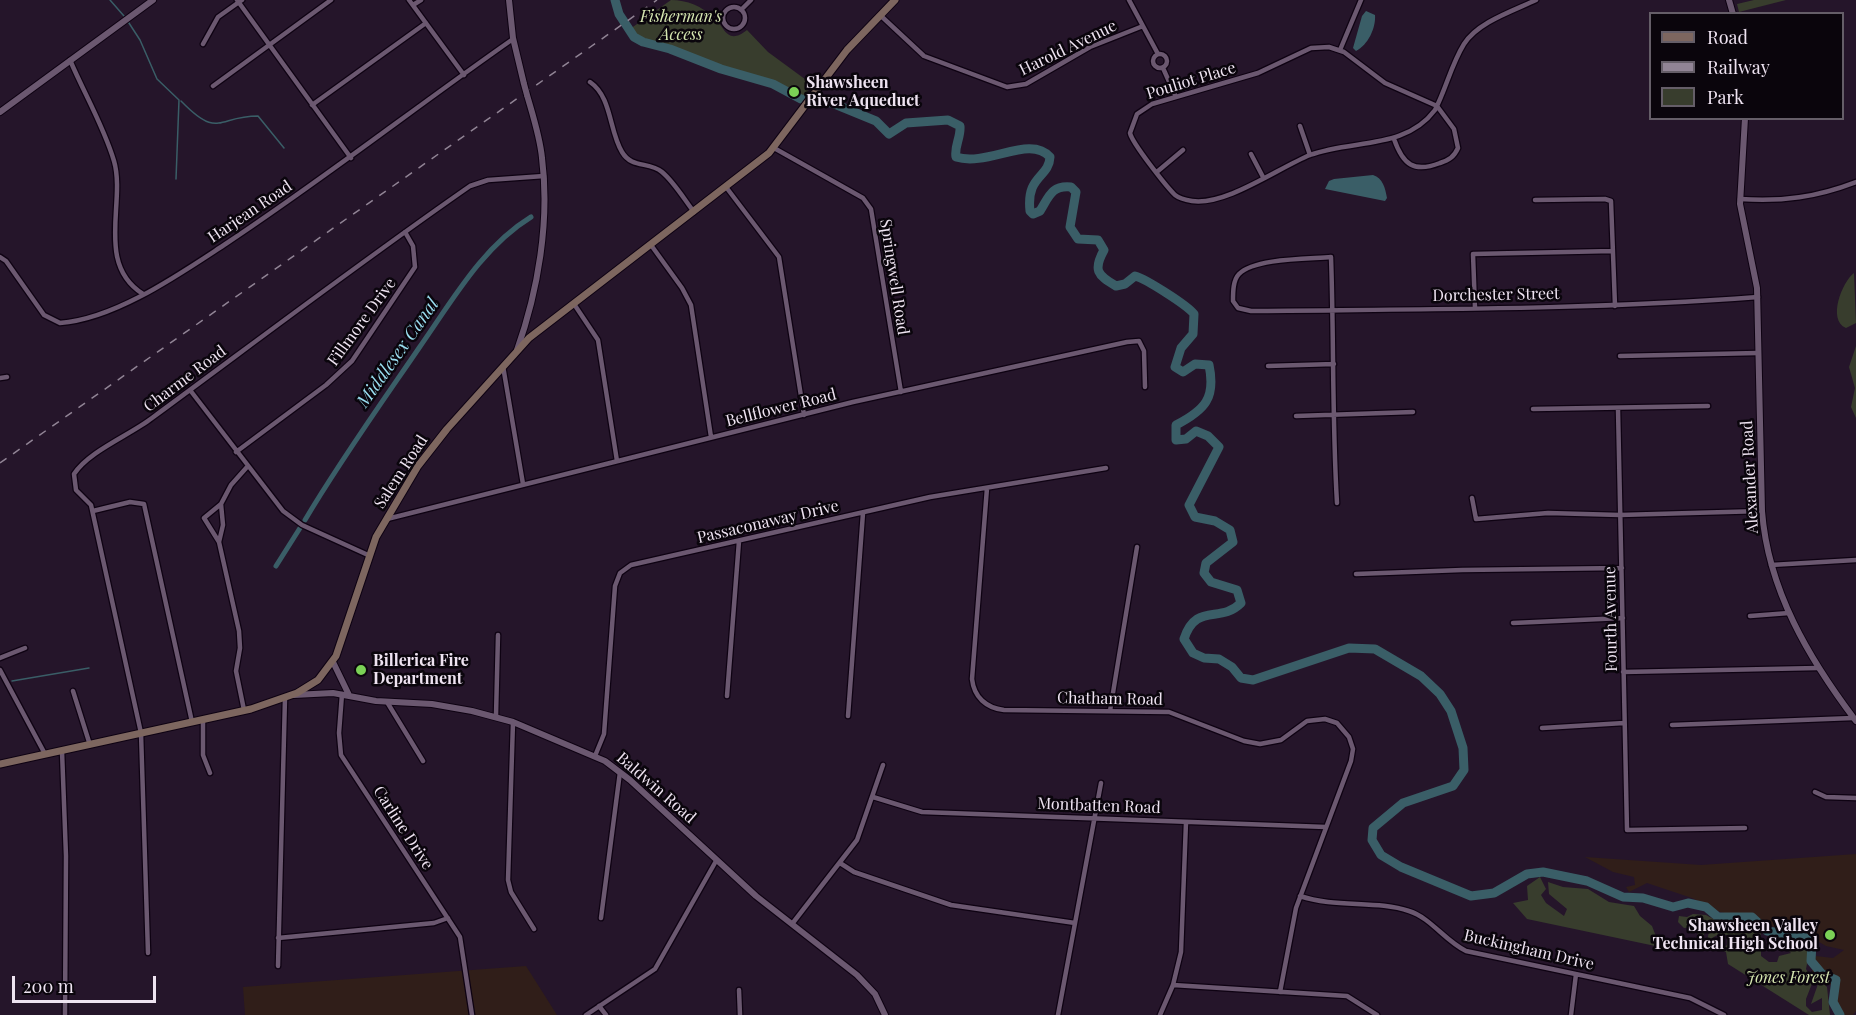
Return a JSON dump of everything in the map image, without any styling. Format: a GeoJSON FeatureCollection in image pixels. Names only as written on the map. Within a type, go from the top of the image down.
{"type":"FeatureCollection","features":[{"type":"Feature","properties":{"kind":"main road","name":"Salem Road"},"geometry":{"type":"LineString","coordinates":[[0,764],[244,710],[286,697],[314,683],[333,662],[368,555],[386,519],[433,446],[517,351],[774,148],[847,50],[895,0]]}},
{"type":"Feature","properties":{"kind":"street"},"geometry":{"type":"LineString","coordinates":[[0,112],[153,0]]}},
{"type":"Feature","properties":{"kind":"street"},"geometry":{"type":"LineString","coordinates":[[213,86],[331,0]]}},
{"type":"Feature","properties":{"kind":"street"},"geometry":{"type":"LineString","coordinates":[[409,0],[464,75]]}},
{"type":"Feature","properties":{"kind":"street"},"geometry":{"type":"LineString","coordinates":[[413,6],[421,0]]}},
{"type":"Feature","properties":{"kind":"street"},"geometry":{"type":"LineString","coordinates":[[509,0],[513,39],[540,145],[544,176],[543,226],[537,270],[528,316],[517,351]]}},
{"type":"Feature","properties":{"kind":"street"},"geometry":{"type":"LineString","coordinates":[[741,10],[751,0]]}},
{"type":"Feature","properties":{"kind":"street"},"geometry":{"type":"LineString","coordinates":[[1129,0],[1158,54],[1167,57],[1167,64],[1163,68]]}},
{"type":"Feature","properties":{"kind":"street"},"geometry":{"type":"LineString","coordinates":[[1361,0],[1340,50],[1385,83],[1437,106],[1448,117],[1457,138],[1457,150],[1452,157],[1429,167],[1415,168],[1402,156],[1394,139]]}},
{"type":"Feature","properties":{"kind":"street"},"geometry":{"type":"LineString","coordinates":[[1437,106],[1459,53],[1470,36],[1534,0]]}},
{"type":"Feature","properties":{"kind":"street"},"geometry":{"type":"LineString","coordinates":[[203,44],[218,17],[239,1],[351,158]]}},
{"type":"Feature","properties":{"kind":"street"},"geometry":{"type":"LineString","coordinates":[[731,8],[741,10],[745,17],[744,23],[739,28],[729,29],[723,21],[724,13],[731,8]]}},
{"type":"Feature","properties":{"kind":"street","name":"Harold Avenue"},"geometry":{"type":"LineString","coordinates":[[880,15],[924,56],[1007,87],[1024,85],[1090,47],[1143,26]]}},
{"type":"Feature","properties":{"kind":"street"},"geometry":{"type":"LineString","coordinates":[[312,105],[426,23]]}},
{"type":"Feature","properties":{"kind":"street","name":"Harjean Road"},"geometry":{"type":"LineString","coordinates":[[0,257],[11,268],[44,315],[60,323],[148,294],[351,158],[513,39]]}},
{"type":"Feature","properties":{"kind":"street","name":"Pouliot Place"},"geometry":{"type":"LineString","coordinates":[[1340,50],[1324,46],[1311,48],[1258,73],[1175,95],[1143,108],[1131,126],[1134,145],[1177,196],[1194,202],[1215,199],[1310,155],[1350,145],[1394,139],[1420,125],[1437,106]]}},
{"type":"Feature","properties":{"kind":"street"},"geometry":{"type":"LineString","coordinates":[[1158,54],[1154,58],[1154,64],[1163,68],[1175,95]]}},
{"type":"Feature","properties":{"kind":"street"},"geometry":{"type":"LineString","coordinates":[[70,60],[116,168],[117,255],[132,285],[143,294]]}},
{"type":"Feature","properties":{"kind":"street"},"geometry":{"type":"LineString","coordinates":[[590,82],[600,92],[618,144],[627,159],[633,164],[659,170],[694,212]]}},
{"type":"Feature","properties":{"kind":"street","name":"Alexander Road"},"geometry":{"type":"LineString","coordinates":[[1744,120],[1740,199],[1757,281],[1762,511],[1771,565],[1789,613],[1818,668],[1855,720]]}},
{"type":"Feature","properties":{"kind":"street"},"geometry":{"type":"LineString","coordinates":[[1299,126],[1310,155]]}},
{"type":"Feature","properties":{"kind":"street","name":"Springwell Road"},"geometry":{"type":"LineString","coordinates":[[774,148],[863,198],[871,209],[901,392]]}},
{"type":"Feature","properties":{"kind":"street"},"geometry":{"type":"LineString","coordinates":[[1158,171],[1183,150]]}},
{"type":"Feature","properties":{"kind":"street"},"geometry":{"type":"LineString","coordinates":[[1251,154],[1263,177]]}},
{"type":"Feature","properties":{"kind":"street","name":"Charme Road"},"geometry":{"type":"LineString","coordinates":[[148,953],[141,733],[93,511],[88,499],[74,487],[74,477],[79,468],[470,186],[488,180],[544,176]]}},
{"type":"Feature","properties":{"kind":"street"},"geometry":{"type":"LineString","coordinates":[[1740,199],[1781,201],[1803,198],[1856,182]]}},
{"type":"Feature","properties":{"kind":"street"},"geometry":{"type":"LineString","coordinates":[[726,187],[779,258],[804,415]]}},
{"type":"Feature","properties":{"kind":"street"},"geometry":{"type":"LineString","coordinates":[[1535,200],[1610,200],[1615,306]]}},
{"type":"Feature","properties":{"kind":"street","name":"Fillmore Drive"},"geometry":{"type":"LineString","coordinates":[[236,452],[326,385],[352,361],[415,267],[413,246],[405,232]]}},
{"type":"Feature","properties":{"kind":"street"},"geometry":{"type":"LineString","coordinates":[[651,244],[691,305],[711,438]]}},
{"type":"Feature","properties":{"kind":"street"},"geometry":{"type":"LineString","coordinates":[[1475,308],[1473,254],[1613,251]]}},
{"type":"Feature","properties":{"kind":"street","name":"Dorchester Street"},"geometry":{"type":"LineString","coordinates":[[1333,309],[1331,257],[1269,263],[1249,268],[1239,274],[1233,289],[1235,306],[1251,311],[1615,306],[1758,297]]}},
{"type":"Feature","properties":{"kind":"street"},"geometry":{"type":"LineString","coordinates":[[574,304],[598,340],[617,460]]}},
{"type":"Feature","properties":{"kind":"street"},"geometry":{"type":"LineString","coordinates":[[1333,309],[1336,503]]}},
{"type":"Feature","properties":{"kind":"street","name":"Bellflower Road"},"geometry":{"type":"LineString","coordinates":[[386,519],[617,460],[901,392],[1139,341],[1144,351],[1145,387]]}},
{"type":"Feature","properties":{"kind":"street"},"geometry":{"type":"LineString","coordinates":[[1620,356],[1758,353]]}},
{"type":"Feature","properties":{"kind":"street"},"geometry":{"type":"LineString","coordinates":[[1268,366],[1334,364]]}},
{"type":"Feature","properties":{"kind":"street"},"geometry":{"type":"LineString","coordinates":[[503,365],[523,484]]}},
{"type":"Feature","properties":{"kind":"street"},"geometry":{"type":"LineString","coordinates":[[0,378],[7,377]]}},
{"type":"Feature","properties":{"kind":"street"},"geometry":{"type":"LineString","coordinates":[[190,390],[272,500],[294,520],[368,555]]}},
{"type":"Feature","properties":{"kind":"street"},"geometry":{"type":"LineString","coordinates":[[1533,408],[1618,409],[1708,406]]}},
{"type":"Feature","properties":{"kind":"street","name":"Fourth Avenue"},"geometry":{"type":"LineString","coordinates":[[1618,409],[1627,830],[1745,828]]}},
{"type":"Feature","properties":{"kind":"street"},"geometry":{"type":"LineString","coordinates":[[1296,416],[1413,412]]}},
{"type":"Feature","properties":{"kind":"street"},"geometry":{"type":"LineString","coordinates":[[244,710],[236,671],[240,648],[239,631],[219,542],[204,518],[222,504],[231,485],[247,467]]}},
{"type":"Feature","properties":{"kind":"street","name":"Passaconaway Drive"},"geometry":{"type":"LineString","coordinates":[[595,756],[604,734],[615,593],[621,573],[631,565],[930,497],[1106,468]]}},
{"type":"Feature","properties":{"kind":"street","name":"Chatham Road"},"geometry":{"type":"LineString","coordinates":[[987,488],[972,674],[976,694],[984,703],[999,709],[1178,714],[1255,744],[1276,742],[1313,719],[1325,719],[1337,723],[1349,737],[1352,755],[1300,897],[1290,931],[1280,992]]}},
{"type":"Feature","properties":{"kind":"street"},"geometry":{"type":"LineString","coordinates":[[1472,498],[1476,519],[1548,513],[1620,515],[1762,511]]}},
{"type":"Feature","properties":{"kind":"street"},"geometry":{"type":"LineString","coordinates":[[93,511],[124,502],[142,502],[192,722]]}},
{"type":"Feature","properties":{"kind":"street"},"geometry":{"type":"LineString","coordinates":[[219,542],[223,525],[222,504]]}},
{"type":"Feature","properties":{"kind":"street"},"geometry":{"type":"LineString","coordinates":[[848,716],[863,513]]}},
{"type":"Feature","properties":{"kind":"street"},"geometry":{"type":"LineString","coordinates":[[727,696],[739,541]]}},
{"type":"Feature","properties":{"kind":"street"},"geometry":{"type":"LineString","coordinates":[[1110,711],[1137,547]]}},
{"type":"Feature","properties":{"kind":"street"},"geometry":{"type":"LineString","coordinates":[[1771,565],[1856,560]]}},
{"type":"Feature","properties":{"kind":"street"},"geometry":{"type":"LineString","coordinates":[[1356,574],[1622,568]]}},
{"type":"Feature","properties":{"kind":"street"},"geometry":{"type":"LineString","coordinates":[[1750,616],[1789,613]]}},
{"type":"Feature","properties":{"kind":"street"},"geometry":{"type":"LineString","coordinates":[[1513,623],[1623,618]]}},
{"type":"Feature","properties":{"kind":"street"},"geometry":{"type":"LineString","coordinates":[[496,716],[498,635]]}},
{"type":"Feature","properties":{"kind":"street"},"geometry":{"type":"LineString","coordinates":[[0,658],[25,648]]}},
{"type":"Feature","properties":{"kind":"street"},"geometry":{"type":"LineString","coordinates":[[333,662],[345,695]]}},
{"type":"Feature","properties":{"kind":"street"},"geometry":{"type":"LineString","coordinates":[[1623,672],[1818,668]]}},
{"type":"Feature","properties":{"kind":"street"},"geometry":{"type":"LineString","coordinates":[[0,670],[45,754]]}},
{"type":"Feature","properties":{"kind":"street"},"geometry":{"type":"LineString","coordinates":[[73,691],[90,745]]}},
{"type":"Feature","properties":{"kind":"street","name":"Baldwin Road"},"geometry":{"type":"LineString","coordinates":[[286,697],[314,693],[345,695],[387,702],[432,704],[496,716],[595,756],[620,771],[716,861],[857,975],[874,994],[885,1015]]}},
{"type":"Feature","properties":{"kind":"street","name":"Carline Drive"},"geometry":{"type":"LineString","coordinates":[[345,695],[339,740],[343,758],[462,943],[472,1015]]}},
{"type":"Feature","properties":{"kind":"street"},"geometry":{"type":"LineString","coordinates":[[278,966],[286,697]]}},
{"type":"Feature","properties":{"kind":"street"},"geometry":{"type":"LineString","coordinates":[[387,702],[423,761]]}},
{"type":"Feature","properties":{"kind":"street"},"geometry":{"type":"LineString","coordinates":[[203,719],[203,755],[210,773]]}},
{"type":"Feature","properties":{"kind":"street"},"geometry":{"type":"LineString","coordinates":[[1672,725],[1855,720]]}},
{"type":"Feature","properties":{"kind":"street"},"geometry":{"type":"LineString","coordinates":[[513,722],[508,880],[511,892],[534,929]]}},
{"type":"Feature","properties":{"kind":"street"},"geometry":{"type":"LineString","coordinates":[[1542,728],[1624,723]]}},
{"type":"Feature","properties":{"kind":"street"},"geometry":{"type":"LineString","coordinates":[[62,751],[66,856],[65,1015]]}},
{"type":"Feature","properties":{"kind":"street"},"geometry":{"type":"LineString","coordinates":[[792,924],[857,840],[883,765]]}},
{"type":"Feature","properties":{"kind":"street"},"geometry":{"type":"LineString","coordinates":[[601,918],[620,771]]}},
{"type":"Feature","properties":{"kind":"street"},"geometry":{"type":"LineString","coordinates":[[1059,1015],[1101,783]]}},
{"type":"Feature","properties":{"kind":"street"},"geometry":{"type":"LineString","coordinates":[[1815,792],[1826,797],[1856,798]]}},
{"type":"Feature","properties":{"kind":"street","name":"Montbatten Road"},"geometry":{"type":"LineString","coordinates":[[873,797],[922,812],[1326,827]]}},
{"type":"Feature","properties":{"kind":"street"},"geometry":{"type":"LineString","coordinates":[[1160,1015],[1173,985],[1181,952],[1186,822]]}},
{"type":"Feature","properties":{"kind":"street"},"geometry":{"type":"LineString","coordinates":[[586,1015],[645,978],[657,967],[716,861]]}},
{"type":"Feature","properties":{"kind":"street"},"geometry":{"type":"LineString","coordinates":[[840,863],[854,872],[951,905],[1076,923]]}},
{"type":"Feature","properties":{"kind":"street","name":"Buckingham Drive"},"geometry":{"type":"LineString","coordinates":[[1300,897],[1333,904],[1405,910],[1418,915],[1448,940],[1466,951],[1689,998],[1724,1015]]}},
{"type":"Feature","properties":{"kind":"street"},"geometry":{"type":"LineString","coordinates":[[278,938],[434,923],[448,918]]}},
{"type":"Feature","properties":{"kind":"street"},"geometry":{"type":"LineString","coordinates":[[1571,1015],[1576,974]]}},
{"type":"Feature","properties":{"kind":"street"},"geometry":{"type":"LineString","coordinates":[[1173,985],[1347,996],[1377,1015]]}},
{"type":"Feature","properties":{"kind":"street"},"geometry":{"type":"LineString","coordinates":[[739,990],[740,1015]]}},
{"type":"Feature","properties":{"kind":"street"},"geometry":{"type":"LineString","coordinates":[[599,1006],[606,1015]]}},
{"type":"Feature","properties":{"kind":"shaded area"},"geometry":{"type":"Polygon","coordinates":[[[1366,11],[1375,15],[1374,25],[1368,40],[1356,51],[1353,48],[1362,16],[1366,11]]]}},
{"type":"Feature","properties":{"kind":"shaded area"},"geometry":{"type":"Polygon","coordinates":[[[1373,175],[1383,184],[1387,198],[1385,201],[1325,189],[1329,181],[1334,179],[1373,175]]]}},
{"type":"Feature","properties":{"kind":"shaded area","name":"Shawsheen Valley Technical High School"},"geometry":{"type":"Polygon","coordinates":[[[1856,854],[1856,1011],[1853,1015],[1837,1015],[1831,985],[1815,976],[1812,971],[1812,963],[1816,956],[1833,958],[1844,950],[1826,946],[1807,935],[1776,938],[1773,934],[1777,929],[1770,925],[1720,912],[1692,898],[1647,883],[1629,892],[1626,887],[1635,885],[1634,877],[1613,872],[1585,857],[1701,865],[1856,854]]]}},
{"type":"Feature","properties":{"kind":"shaded area"},"geometry":{"type":"Polygon","coordinates":[[[526,966],[557,1015],[245,1015],[243,987],[526,966]]]}},
{"type":"Feature","properties":{"kind":"green space","name":"Fisherman's Access"},"geometry":{"type":"Polygon","coordinates":[[[671,0],[683,1],[699,7],[714,18],[731,36],[747,30],[768,52],[813,85],[801,99],[773,84],[721,69],[634,37],[630,29],[671,0]]]}},
{"type":"Feature","properties":{"kind":"green space"},"geometry":{"type":"Polygon","coordinates":[[[1754,0],[1786,0],[1739,12],[1737,4],[1754,0]]]}},
{"type":"Feature","properties":{"kind":"green space"},"geometry":{"type":"Polygon","coordinates":[[[1854,273],[1856,323],[1846,328],[1840,324],[1838,301],[1845,284],[1854,273]]]}},
{"type":"Feature","properties":{"kind":"green space"},"geometry":{"type":"Polygon","coordinates":[[[1856,346],[1856,418],[1851,407],[1855,388],[1849,367],[1856,346]]]}},
{"type":"Feature","properties":{"kind":"green space"},"geometry":{"type":"Polygon","coordinates":[[[1540,877],[1546,889],[1541,895],[1546,903],[1564,916],[1567,909],[1549,894],[1548,882],[1563,887],[1588,889],[1609,902],[1634,906],[1640,916],[1652,926],[1660,947],[1527,919],[1513,903],[1528,900],[1527,886],[1540,877]]]}},
{"type":"Feature","properties":{"kind":"green space","name":"Jones Forest"},"geometry":{"type":"Polygon","coordinates":[[[1693,914],[1706,915],[1728,927],[1746,924],[1761,928],[1761,956],[1769,962],[1777,962],[1779,956],[1791,953],[1787,949],[1776,949],[1777,944],[1797,942],[1809,944],[1806,969],[1813,981],[1806,999],[1806,1006],[1812,1012],[1822,1010],[1822,998],[1811,1004],[1818,984],[1823,983],[1827,987],[1830,1015],[1809,1015],[1728,964],[1726,952],[1721,950],[1727,945],[1727,935],[1719,934],[1707,941],[1709,932],[1706,929],[1701,943],[1695,927],[1684,928],[1678,922],[1679,916],[1687,917],[1693,914]]]}},
{"type":"Feature","properties":{"kind":"waterway"},"geometry":{"type":"LineString","coordinates":[[110,0],[124,16]]}},
{"type":"Feature","properties":{"kind":"waterway"},"geometry":{"type":"LineString","coordinates":[[615,0],[619,14],[634,37],[643,42],[773,84],[801,99],[832,103],[876,121],[889,134],[906,123],[948,120],[960,126],[956,157],[968,159],[1020,150],[1042,151],[1050,157],[1049,164],[1031,190],[1030,211],[1033,214],[1040,211],[1055,190],[1071,187],[1076,192],[1070,227],[1078,239],[1098,240],[1104,250],[1098,267],[1101,275],[1116,286],[1125,284],[1135,276],[1140,278],[1157,287],[1194,314],[1193,334],[1181,348],[1175,367],[1183,372],[1195,364],[1209,365],[1211,386],[1206,402],[1201,408],[1176,425],[1176,440],[1186,439],[1196,431],[1208,436],[1219,447],[1189,505],[1195,517],[1215,521],[1230,530],[1233,542],[1206,563],[1204,573],[1211,582],[1237,590],[1241,603],[1233,609],[1195,621],[1184,639],[1193,653],[1204,658],[1219,659],[1232,667],[1241,678],[1253,680],[1349,648],[1375,649],[1421,676],[1440,694],[1451,711],[1463,748],[1464,770],[1453,786],[1403,803],[1373,828],[1372,840],[1381,855],[1401,867],[1471,896],[1494,893],[1527,874],[1543,872],[1587,881],[1623,897],[1643,898],[1673,907],[1688,903],[1706,907],[1718,917],[1752,917],[1767,931],[1803,936],[1812,943],[1811,961],[1822,974],[1836,980],[1833,1002],[1840,1015]]}},
{"type":"Feature","properties":{"kind":"waterway"},"geometry":{"type":"LineString","coordinates":[[127,20],[140,40],[157,79],[179,100],[176,179]]}},
{"type":"Feature","properties":{"kind":"waterway"},"geometry":{"type":"LineString","coordinates":[[181,101],[203,120],[211,123],[258,116],[284,148]]}},
{"type":"Feature","properties":{"kind":"waterway","name":"Middlesex Canal"},"geometry":{"type":"LineString","coordinates":[[305,520],[360,433],[469,276],[497,244],[531,217]]}},
{"type":"Feature","properties":{"kind":"waterway","name":"Middlesex Canal"},"geometry":{"type":"LineString","coordinates":[[276,566],[300,528]]}},
{"type":"Feature","properties":{"kind":"waterway"},"geometry":{"type":"LineString","coordinates":[[12,681],[89,668]]}},
{"type":"Feature","properties":{"kind":"railway"},"geometry":{"type":"LineString","coordinates":[[0,463],[657,0]]}},
{"type":"Feature","properties":{"kind":"place","name":"Shawsheen River Aqueduct"},"geometry":{"type":"Point","coordinates":[794,92]}},
{"type":"Feature","properties":{"kind":"place","name":"Billerica Fire Department"},"geometry":{"type":"Point","coordinates":[361,670]}},
{"type":"Feature","properties":{"kind":"place","name":"Shawsheen Valley Technical High School"},"geometry":{"type":"Point","coordinates":[1830,935]}}]}
